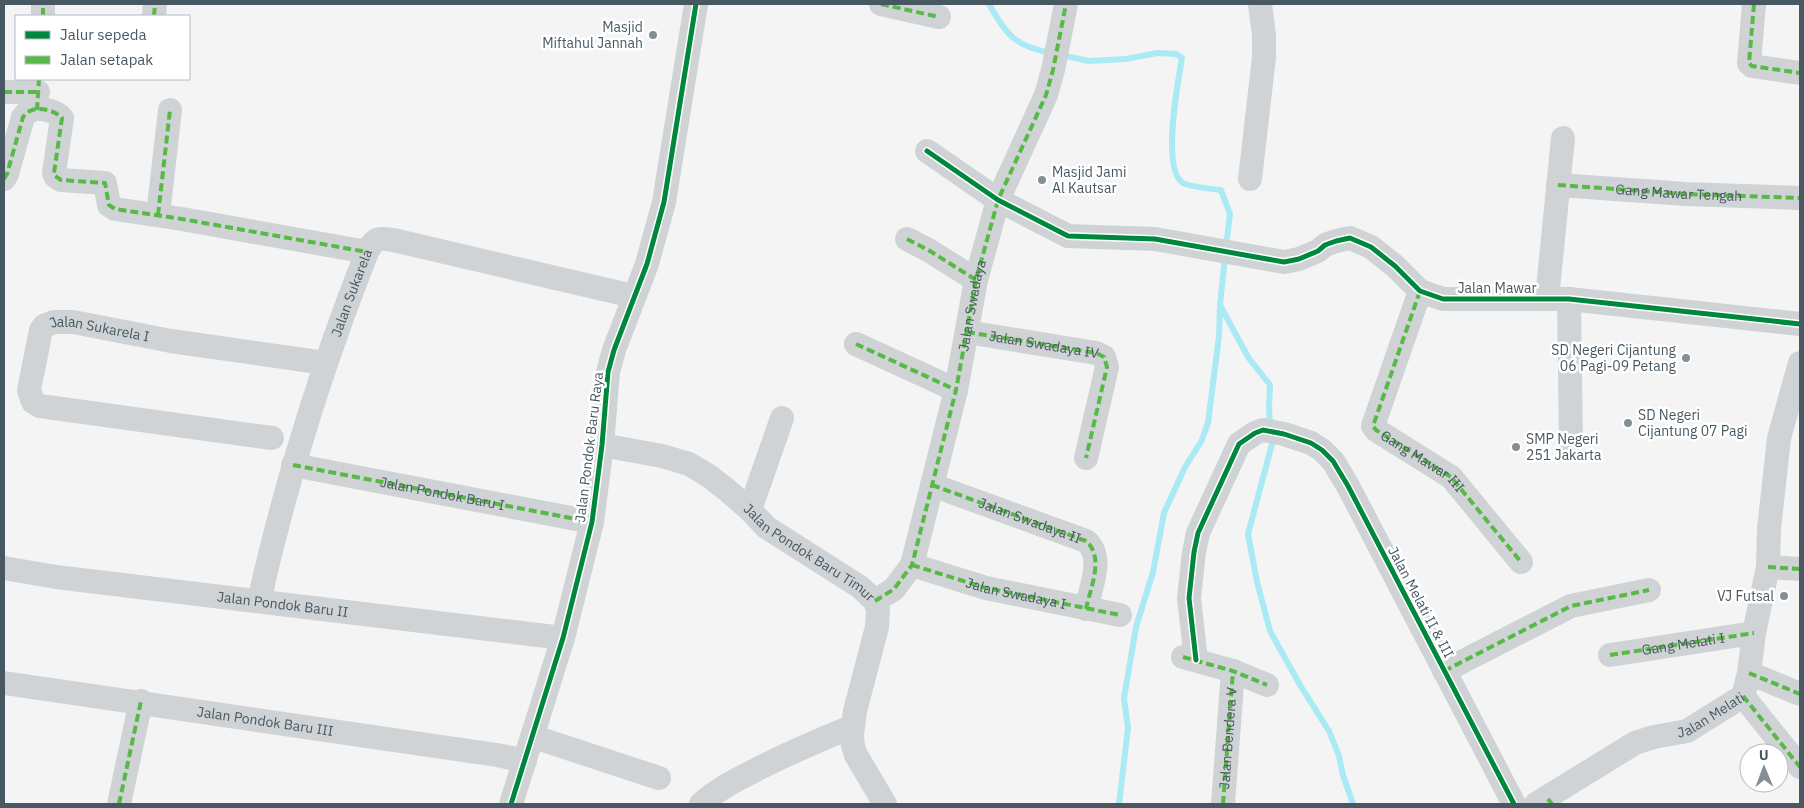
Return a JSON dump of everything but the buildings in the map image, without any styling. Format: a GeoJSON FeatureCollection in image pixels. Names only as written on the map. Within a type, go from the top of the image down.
{"type":"FeatureCollection","features":[{"type":"Feature","properties":{"kind":"street","name":"Jalan Pondok Baru Raya"},"geometry":{"type":"LineString","coordinates":[[511,804],[534,737],[563,638],[592,522],[602,445],[608,372],[614,350],[647,264],[664,202],[696,4]]}},
{"type":"Feature","properties":{"kind":"street"},"geometry":{"type":"LineString","coordinates":[[881,4],[939,17]]}},
{"type":"Feature","properties":{"kind":"street","name":"Jalan Swadaya"},"geometry":{"type":"LineString","coordinates":[[875,601],[894,589],[912,565],[956,390],[976,280],[998,200],[1038,113],[1055,60],[1066,4]]}},
{"type":"Feature","properties":{"kind":"street"},"geometry":{"type":"LineString","coordinates":[[1250,179],[1264,58],[1264,35],[1260,4]]}},
{"type":"Feature","properties":{"kind":"street"},"geometry":{"type":"LineString","coordinates":[[1754,4],[1749,63],[1752,66],[1800,72]]}},
{"type":"Feature","properties":{"kind":"street"},"geometry":{"type":"LineString","coordinates":[[4,92],[38,93],[57,112],[62,118],[55,176],[61,180],[104,184],[109,205],[115,209],[368,252]]}},
{"type":"Feature","properties":{"kind":"street"},"geometry":{"type":"LineString","coordinates":[[4,179],[23,117],[30,111],[38,93]]}},
{"type":"Feature","properties":{"kind":"street"},"geometry":{"type":"LineString","coordinates":[[158,215],[170,110]]}},
{"type":"Feature","properties":{"kind":"street"},"geometry":{"type":"LineString","coordinates":[[1563,138],[1558,185],[1558,299],[1571,444]]}},
{"type":"Feature","properties":{"kind":"street","name":"Jalan Mawar"},"geometry":{"type":"LineString","coordinates":[[927,151],[998,200],[1068,236],[1155,239],[1284,262],[1318,251],[1325,245],[1350,238],[1360,244],[1371,247],[1395,266],[1420,291],[1443,299],[1558,299],[1800,324]]}},
{"type":"Feature","properties":{"kind":"street","name":"Gang Mawar Tengah"},"geometry":{"type":"LineString","coordinates":[[1558,185],[1686,194],[1800,198]]}},
{"type":"Feature","properties":{"kind":"street","name":"Jalan Sukarela"},"geometry":{"type":"LineString","coordinates":[[259,601],[293,465],[325,363],[368,252],[378,238],[634,296]]}},
{"type":"Feature","properties":{"kind":"street"},"geometry":{"type":"LineString","coordinates":[[907,239],[976,280]]}},
{"type":"Feature","properties":{"kind":"street","name":"Gang Mawar III"},"geometry":{"type":"LineString","coordinates":[[1420,291],[1373,426],[1376,430],[1451,477],[1521,562]]}},
{"type":"Feature","properties":{"kind":"street","name":"Jalan Sukarela I"},"geometry":{"type":"LineString","coordinates":[[272,438],[40,406],[33,402],[29,390],[41,330],[44,326],[54,322],[73,322],[172,341],[325,363]]}},
{"type":"Feature","properties":{"kind":"street","name":"Jalan Swadaya IV"},"geometry":{"type":"LineString","coordinates":[[967,332],[1096,353],[1104,357],[1107,367],[1086,458]]}},
{"type":"Feature","properties":{"kind":"street"},"geometry":{"type":"LineString","coordinates":[[856,344],[956,390]]}},
{"type":"Feature","properties":{"kind":"street","name":"Jalan Melati"},"geometry":{"type":"LineString","coordinates":[[1545,802],[1643,739],[1687,730],[1743,696],[1750,673],[1754,633],[1768,567],[1769,529],[1779,438],[1800,363]]}},
{"type":"Feature","properties":{"kind":"street"},"geometry":{"type":"LineString","coordinates":[[750,510],[782,418]]}},
{"type":"Feature","properties":{"kind":"street","name":"Jalan Melati II & III"},"geometry":{"type":"LineString","coordinates":[[1233,671],[1189,658],[1189,598],[1198,533],[1239,444],[1255,433],[1273,432],[1310,443],[1322,450],[1333,461],[1514,804]]}},
{"type":"Feature","properties":{"kind":"street","name":"Jalan Pondok Baru Timur"},"geometry":{"type":"LineString","coordinates":[[602,445],[662,456],[689,464],[709,476],[750,510],[766,527],[853,583],[875,601],[878,610],[877,627],[855,711],[853,746],[856,755],[885,804]]}},
{"type":"Feature","properties":{"kind":"street","name":"Jalan Pondok Baru I"},"geometry":{"type":"LineString","coordinates":[[293,465],[592,522]]}},
{"type":"Feature","properties":{"kind":"street","name":"Jalan Swadaya II"},"geometry":{"type":"LineString","coordinates":[[932,485],[1086,541],[1093,548],[1096,561],[1086,609]]}},
{"type":"Feature","properties":{"kind":"street","name":"Jalan Swadaya I"},"geometry":{"type":"LineString","coordinates":[[912,565],[986,588],[1120,615]]}},
{"type":"Feature","properties":{"kind":"street"},"geometry":{"type":"LineString","coordinates":[[1768,567],[1800,569]]}},
{"type":"Feature","properties":{"kind":"street","name":"Jalan Pondok Baru II"},"geometry":{"type":"LineString","coordinates":[[4,568],[56,578],[563,638]]}},
{"type":"Feature","properties":{"kind":"street"},"geometry":{"type":"LineString","coordinates":[[1444,671],[1571,606],[1649,590]]}},
{"type":"Feature","properties":{"kind":"street","name":"Gang Melati I"},"geometry":{"type":"LineString","coordinates":[[1610,655],[1754,633]]}},
{"type":"Feature","properties":{"kind":"street"},"geometry":{"type":"LineString","coordinates":[[1233,671],[1267,685]]}},
{"type":"Feature","properties":{"kind":"street","name":"Jalan Bendera V"},"geometry":{"type":"LineString","coordinates":[[1224,804],[1233,671]]}},
{"type":"Feature","properties":{"kind":"street"},"geometry":{"type":"LineString","coordinates":[[1750,673],[1800,694]]}},
{"type":"Feature","properties":{"kind":"street","name":"Jalan Pondok Baru III"},"geometry":{"type":"LineString","coordinates":[[4,683],[497,755],[525,761]]}},
{"type":"Feature","properties":{"kind":"street"},"geometry":{"type":"LineString","coordinates":[[1743,696],[1800,767]]}},
{"type":"Feature","properties":{"kind":"street"},"geometry":{"type":"LineString","coordinates":[[119,804],[141,702]]}},
{"type":"Feature","properties":{"kind":"street"},"geometry":{"type":"LineString","coordinates":[[701,804],[732,782],[776,759],[853,726]]}},
{"type":"Feature","properties":{"kind":"street"},"geometry":{"type":"LineString","coordinates":[[534,737],[659,778]]}},
{"type":"Feature","properties":{"kind":"waterway"},"geometry":{"type":"LineString","coordinates":[[989,4],[1001,24],[1013,38],[1028,47],[1051,53]]}},
{"type":"Feature","properties":{"kind":"waterway"},"geometry":{"type":"LineString","coordinates":[[1061,55],[1089,61],[1126,59],[1157,53],[1176,54],[1182,58],[1173,124],[1172,144],[1176,175],[1183,183],[1196,187],[1221,190],[1230,214],[1226,247]]}},
{"type":"Feature","properties":{"kind":"waterway"},"geometry":{"type":"LineString","coordinates":[[1225,257],[1220,305],[1248,357],[1270,385],[1270,426]]}},
{"type":"Feature","properties":{"kind":"waterway"},"geometry":{"type":"LineString","coordinates":[[1119,804],[1128,728],[1124,698],[1136,627],[1153,572],[1164,513],[1185,467],[1201,442],[1208,423],[1219,336],[1220,307]]}},
{"type":"Feature","properties":{"kind":"waterway"},"geometry":{"type":"LineString","coordinates":[[1271,436],[1272,444],[1248,534],[1257,582],[1270,631],[1300,685],[1329,731],[1339,756],[1353,804]]}},
{"type":"Feature","properties":{"kind":"marked path"},"geometry":{"type":"LineString","coordinates":[[43,4],[43,15]]}},
{"type":"Feature","properties":{"kind":"marked path"},"geometry":{"type":"LineString","coordinates":[[154,15],[155,4]]}},
{"type":"Feature","properties":{"kind":"marked path"},"geometry":{"type":"LineString","coordinates":[[881,4],[939,17]]}},
{"type":"Feature","properties":{"kind":"marked path"},"geometry":{"type":"LineString","coordinates":[[875,601],[894,589],[912,565],[956,390],[976,280],[998,200],[1046,95],[1066,4]]}},
{"type":"Feature","properties":{"kind":"marked path"},"geometry":{"type":"LineString","coordinates":[[1754,4],[1749,63],[1752,66],[1800,73]]}},
{"type":"Feature","properties":{"kind":"marked path"},"geometry":{"type":"LineString","coordinates":[[37,110],[39,80]]}},
{"type":"Feature","properties":{"kind":"marked path"},"geometry":{"type":"LineString","coordinates":[[4,92],[38,92]]}},
{"type":"Feature","properties":{"kind":"marked path"},"geometry":{"type":"LineString","coordinates":[[4,179],[23,117],[28,112],[34,110],[47,110],[56,113],[62,118],[55,176],[61,180],[105,183],[109,205],[115,209],[367,252]]}},
{"type":"Feature","properties":{"kind":"marked path"},"geometry":{"type":"LineString","coordinates":[[158,215],[170,110]]}},
{"type":"Feature","properties":{"kind":"marked path"},"geometry":{"type":"LineString","coordinates":[[1558,185],[1686,194],[1800,198]]}},
{"type":"Feature","properties":{"kind":"marked path"},"geometry":{"type":"LineString","coordinates":[[907,239],[976,280]]}},
{"type":"Feature","properties":{"kind":"marked path"},"geometry":{"type":"LineString","coordinates":[[1420,291],[1373,426],[1376,430],[1451,477],[1521,562]]}},
{"type":"Feature","properties":{"kind":"marked path"},"geometry":{"type":"LineString","coordinates":[[967,332],[1096,353],[1104,357],[1107,367],[1086,458]]}},
{"type":"Feature","properties":{"kind":"marked path"},"geometry":{"type":"LineString","coordinates":[[856,344],[956,390]]}},
{"type":"Feature","properties":{"kind":"marked path"},"geometry":{"type":"LineString","coordinates":[[293,465],[592,522]]}},
{"type":"Feature","properties":{"kind":"marked path"},"geometry":{"type":"LineString","coordinates":[[932,485],[1086,541],[1092,548],[1095,556],[1095,574],[1086,609]]}},
{"type":"Feature","properties":{"kind":"marked path"},"geometry":{"type":"LineString","coordinates":[[912,565],[986,588],[1120,615]]}},
{"type":"Feature","properties":{"kind":"marked path"},"geometry":{"type":"LineString","coordinates":[[1768,567],[1800,569]]}},
{"type":"Feature","properties":{"kind":"marked path"},"geometry":{"type":"LineString","coordinates":[[1444,671],[1571,606],[1649,590]]}},
{"type":"Feature","properties":{"kind":"marked path"},"geometry":{"type":"LineString","coordinates":[[1610,655],[1754,633]]}},
{"type":"Feature","properties":{"kind":"marked path"},"geometry":{"type":"LineString","coordinates":[[1183,657],[1233,671],[1267,685]]}},
{"type":"Feature","properties":{"kind":"marked path"},"geometry":{"type":"LineString","coordinates":[[1223,804],[1233,671]]}},
{"type":"Feature","properties":{"kind":"marked path"},"geometry":{"type":"LineString","coordinates":[[1749,673],[1800,694]]}},
{"type":"Feature","properties":{"kind":"marked path"},"geometry":{"type":"LineString","coordinates":[[1743,696],[1800,767]]}},
{"type":"Feature","properties":{"kind":"marked path"},"geometry":{"type":"LineString","coordinates":[[119,804],[141,701]]}},
{"type":"Feature","properties":{"kind":"marked path"},"geometry":{"type":"LineString","coordinates":[[1548,799],[1552,804]]}},
{"type":"Feature","properties":{"kind":"cycle path"},"geometry":{"type":"LineString","coordinates":[[511,804],[563,638],[592,522],[602,445],[608,372],[614,350],[647,264],[664,202],[696,4]]}},
{"type":"Feature","properties":{"kind":"cycle path"},"geometry":{"type":"LineString","coordinates":[[927,151],[998,200],[1068,236],[1155,239],[1284,262],[1299,259],[1318,251],[1325,245],[1350,238],[1371,247],[1395,266],[1420,291],[1443,299],[1569,299],[1800,324]]}},
{"type":"Feature","properties":{"kind":"cycle path"},"geometry":{"type":"LineString","coordinates":[[1196,660],[1189,598],[1194,552],[1198,533],[1239,444],[1263,430],[1284,434],[1311,443],[1322,450],[1333,461],[1348,486],[1514,804]]}},
{"type":"Feature","properties":{"kind":"place","name":"Masjid Miftahul Jannah"},"geometry":{"type":"Point","coordinates":[653,35]}},
{"type":"Feature","properties":{"kind":"place","name":"Masjid Jami Al Kautsar"},"geometry":{"type":"Point","coordinates":[1042,180]}},
{"type":"Feature","properties":{"kind":"place","name":"SD Negeri Cijantung 06 Pagi-09 Petang"},"geometry":{"type":"Point","coordinates":[1686,358]}},
{"type":"Feature","properties":{"kind":"place","name":"SD Negeri Cijantung 07 Pagi"},"geometry":{"type":"Point","coordinates":[1628,423]}},
{"type":"Feature","properties":{"kind":"place","name":"SMP Negeri 251 Jakarta"},"geometry":{"type":"Point","coordinates":[1516,447]}},
{"type":"Feature","properties":{"kind":"place","name":"VJ Futsal"},"geometry":{"type":"Point","coordinates":[1784,596]}}]}
